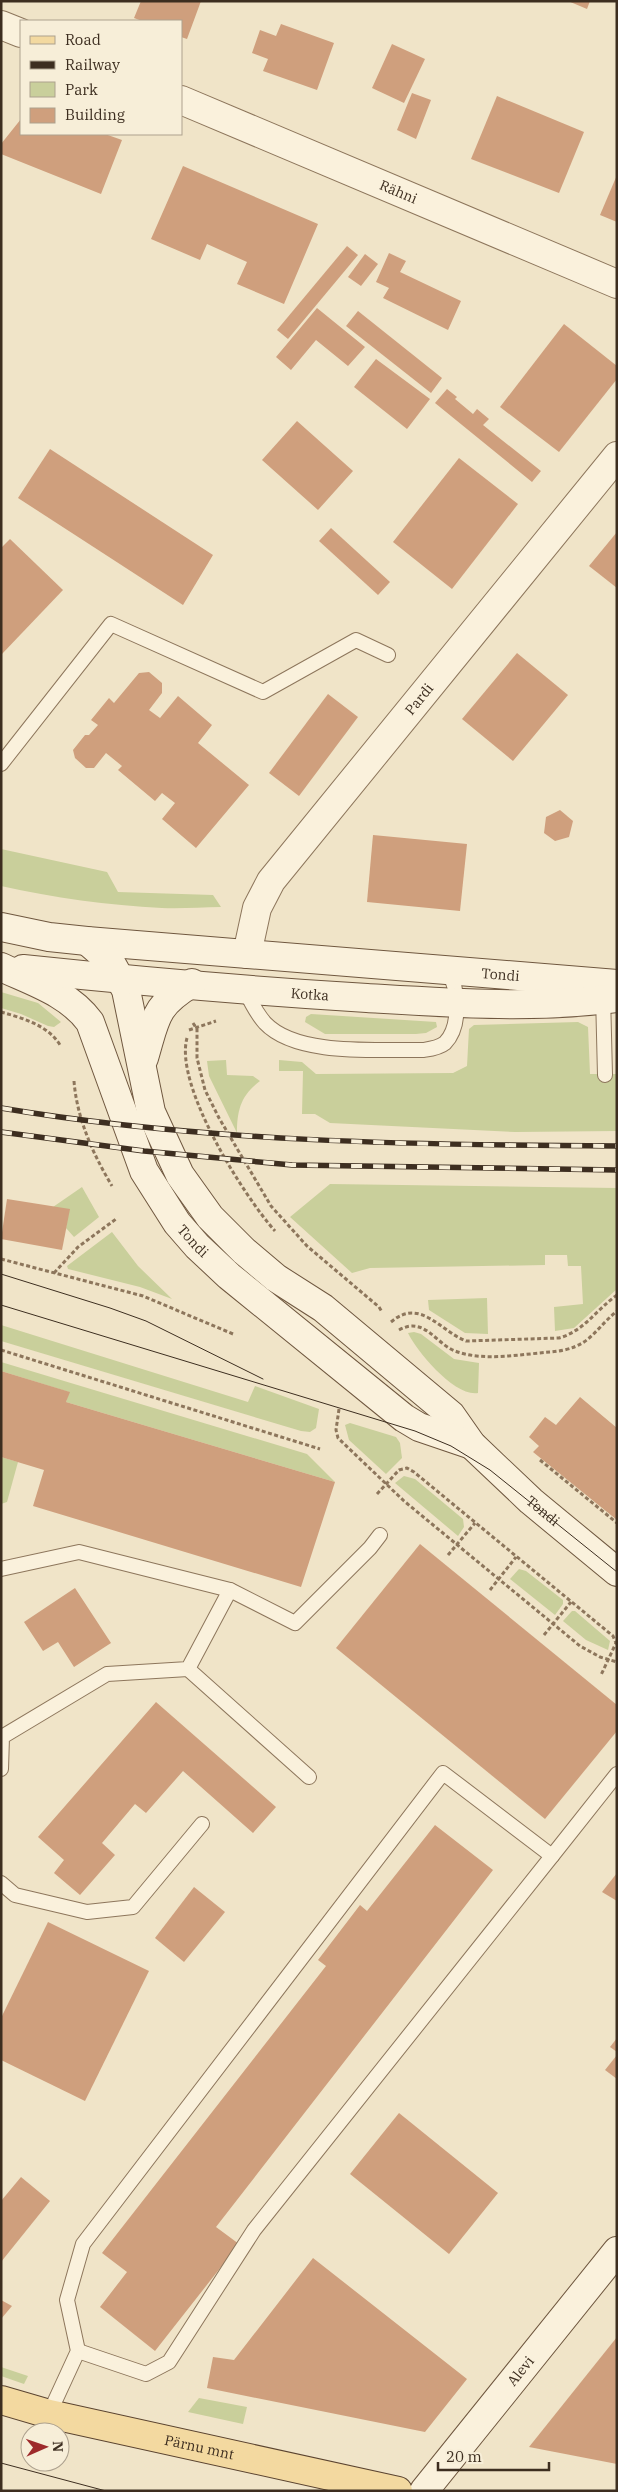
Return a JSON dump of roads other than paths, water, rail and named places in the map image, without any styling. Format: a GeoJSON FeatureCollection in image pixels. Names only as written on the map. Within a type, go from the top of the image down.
{"type":"FeatureCollection","features":[{"type":"Feature","properties":{"kind":"main road","name":"Pärnu mnt"},"geometry":{"type":"LineString","coordinates":[[1,2400],[49,2414],[398,2491]]}},
{"type":"Feature","properties":{"kind":"street"},"geometry":{"type":"LineString","coordinates":[[1,25],[20,33]]}},
{"type":"Feature","properties":{"kind":"street","name":"Rähni"},"geometry":{"type":"LineString","coordinates":[[182,100],[617,284]]}},
{"type":"Feature","properties":{"kind":"street","name":"Pardi"},"geometry":{"type":"LineString","coordinates":[[247,954],[257,908],[271,881],[617,456]]}},
{"type":"Feature","properties":{"kind":"street","name":"Tondi"},"geometry":{"type":"LineString","coordinates":[[1,927],[49,937],[87,941],[115,965],[131,1006],[151,1112],[164,1144],[180,1175],[210,1217],[244,1251],[276,1278],[323,1308],[451,1415],[472,1445],[531,1501],[617,1572]]}},
{"type":"Feature","properties":{"kind":"street","name":"Tondi"},"geometry":{"type":"LineString","coordinates":[[115,965],[247,954],[448,972],[610,991]]}},
{"type":"Feature","properties":{"kind":"street"},"geometry":{"type":"LineString","coordinates":[[90,1022],[89,1007],[115,965]]}},
{"type":"Feature","properties":{"kind":"street","name":"Kotka"},"geometry":{"type":"LineString","coordinates":[[1,967],[115,965],[192,983],[250,1000],[573,1004],[610,991]]}},
{"type":"Feature","properties":{"kind":"street","name":"Tondi"},"geometry":{"type":"LineString","coordinates":[[1,967],[63,996],[79,1008],[90,1022],[144,1171],[176,1223],[196,1246],[236,1282],[404,1418],[419,1427],[472,1445]]}},
{"type":"Feature","properties":{"kind":"street"},"geometry":{"type":"LineString","coordinates":[[142,1064],[160,1009],[170,996],[192,983]]}},
{"type":"Feature","properties":{"kind":"street","name":"Alevi"},"geometry":{"type":"LineString","coordinates":[[424,2491],[617,2252]]}},
{"type":"Feature","properties":{"kind":"lane"},"geometry":{"type":"LineString","coordinates":[[1,764],[111,624],[263,692],[356,640],[388,655]]}},
{"type":"Feature","properties":{"kind":"lane"},"geometry":{"type":"LineString","coordinates":[[250,1000],[266,1024],[280,1034],[323,1048],[423,1050],[436,1048],[445,1042],[455,1018],[456,988],[448,972]]}},
{"type":"Feature","properties":{"kind":"lane"},"geometry":{"type":"LineString","coordinates":[[605,1075],[610,991]]}},
{"type":"Feature","properties":{"kind":"lane"},"geometry":{"type":"LineString","coordinates":[[1,1569],[79,1552],[230,1590],[295,1622],[370,1548],[380,1535]]}},
{"type":"Feature","properties":{"kind":"lane"},"geometry":{"type":"LineString","coordinates":[[188,1669],[230,1590]]}},
{"type":"Feature","properties":{"kind":"lane"},"geometry":{"type":"LineString","coordinates":[[1,1769],[1,1737],[107,1674],[188,1669],[309,1777]]}},
{"type":"Feature","properties":{"kind":"lane"},"geometry":{"type":"LineString","coordinates":[[49,2414],[78,2351],[67,2300],[83,2244],[443,1773],[552,1856]]}},
{"type":"Feature","properties":{"kind":"lane"},"geometry":{"type":"LineString","coordinates":[[78,2351],[146,2374],[169,2362],[254,2230],[617,1774]]}},
{"type":"Feature","properties":{"kind":"lane"},"geometry":{"type":"LineString","coordinates":[[1,1883],[15,1895],[87,1912],[133,1907],[202,1824]]}},
{"type":"Feature","properties":{"kind":"tram line"},"geometry":{"type":"LineString","coordinates":[[1,1274],[146,1321],[263,1379]]}},
{"type":"Feature","properties":{"kind":"tram line"},"geometry":{"type":"LineString","coordinates":[[1,1305],[415,1431],[451,1446],[490,1470],[617,1572]]}},
{"type":"Feature","properties":{"kind":"tram line"},"geometry":{"type":"LineString","coordinates":[[1,2463],[106,2491]]}},
{"type":"Feature","properties":{"kind":"railway"},"geometry":{"type":"LineString","coordinates":[[1,1108],[77,1119],[231,1135],[385,1143],[617,1146]]}},
{"type":"Feature","properties":{"kind":"railway"},"geometry":{"type":"LineString","coordinates":[[1,1132],[144,1151],[292,1165],[617,1170]]}}]}
